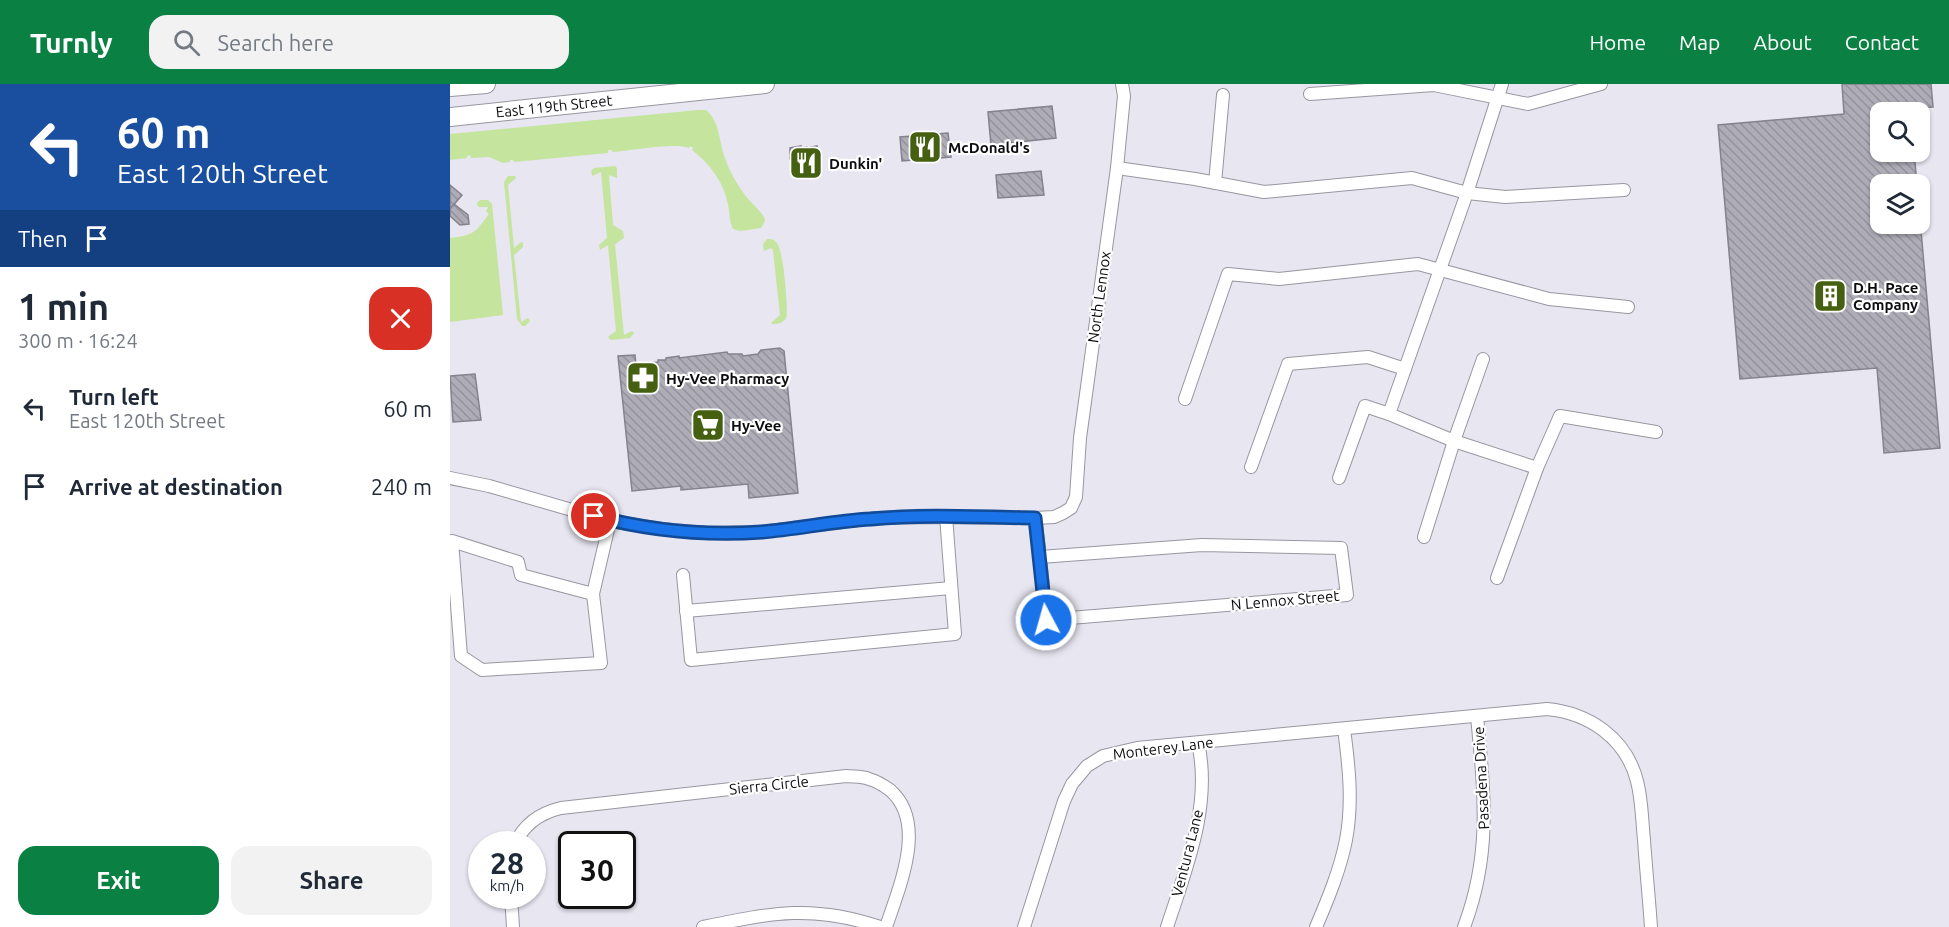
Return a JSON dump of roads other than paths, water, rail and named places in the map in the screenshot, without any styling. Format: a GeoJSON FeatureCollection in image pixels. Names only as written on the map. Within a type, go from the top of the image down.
{"type":"FeatureCollection","features":[{"type":"Feature","properties":{"kind":"main road","name":"East 119th Street"},"geometry":{"type":"LineString","coordinates":[[450,87],[486,84]]}},
{"type":"Feature","properties":{"kind":"main road","name":"East 119th Street"},"geometry":{"type":"LineString","coordinates":[[450,117],[765,84]]}},
{"type":"Feature","properties":{"kind":"street","name":"North Lennox"},"geometry":{"type":"LineString","coordinates":[[1035,518],[1054,517],[1071,508],[1076,497],[1080,438],[1117,168],[1124,96],[1122,84]]}},
{"type":"Feature","properties":{"kind":"street"},"geometry":{"type":"LineString","coordinates":[[1389,414],[1467,193],[1502,84]]}},
{"type":"Feature","properties":{"kind":"street"},"geometry":{"type":"LineString","coordinates":[[1310,94],[1434,85],[1528,104],[1602,84]]}},
{"type":"Feature","properties":{"kind":"street"},"geometry":{"type":"LineString","coordinates":[[1215,183],[1223,95]]}},
{"type":"Feature","properties":{"kind":"street"},"geometry":{"type":"LineString","coordinates":[[1117,168],[1264,192],[1412,178],[1467,193],[1505,197],[1624,190]]}},
{"type":"Feature","properties":{"kind":"street"},"geometry":{"type":"LineString","coordinates":[[1185,399],[1228,274],[1279,279],[1418,264],[1549,299],[1628,307]]}},
{"type":"Feature","properties":{"kind":"street"},"geometry":{"type":"LineString","coordinates":[[1251,467],[1288,364],[1368,357],[1406,369]]}},
{"type":"Feature","properties":{"kind":"street"},"geometry":{"type":"LineString","coordinates":[[1424,537],[1483,359]]}},
{"type":"Feature","properties":{"kind":"street"},"geometry":{"type":"LineString","coordinates":[[1339,478],[1365,406],[1454,441],[1537,468]]}},
{"type":"Feature","properties":{"kind":"street"},"geometry":{"type":"LineString","coordinates":[[1497,578],[1537,468],[1560,416],[1656,432]]}},
{"type":"Feature","properties":{"kind":"street"},"geometry":{"type":"LineString","coordinates":[[450,478],[489,486],[610,521],[708,533],[760,532],[868,519],[946,516],[1035,518]]}},
{"type":"Feature","properties":{"kind":"street"},"geometry":{"type":"LineString","coordinates":[[683,575],[691,660],[955,634],[946,516]]}},
{"type":"Feature","properties":{"kind":"street","name":"N Lennox Street"},"geometry":{"type":"LineString","coordinates":[[1035,518],[1046,620],[1347,595],[1341,548],[1202,544],[1040,557]]}},
{"type":"Feature","properties":{"kind":"street"},"geometry":{"type":"LineString","coordinates":[[593,594],[521,575],[518,562],[452,541],[461,656],[482,670],[601,663],[593,594],[610,521]]}},
{"type":"Feature","properties":{"kind":"street"},"geometry":{"type":"LineString","coordinates":[[686,611],[951,588]]}},
{"type":"Feature","properties":{"kind":"street","name":"Pasadena Drive"},"geometry":{"type":"LineString","coordinates":[[1464,927],[1471,908],[1482,857],[1485,824],[1478,716],[1547,710],[1575,714],[1600,727],[1620,745],[1634,770],[1638,783],[1651,927]]}},
{"type":"Feature","properties":{"kind":"street","name":"Monterey Lane"},"geometry":{"type":"LineString","coordinates":[[1024,927],[1064,801],[1072,784],[1086,766],[1103,756],[1124,750],[1478,716]]}},
{"type":"Feature","properties":{"kind":"street"},"geometry":{"type":"LineString","coordinates":[[1316,927],[1341,860],[1346,839],[1350,800],[1344,729]]}},
{"type":"Feature","properties":{"kind":"street","name":"Ventura Lane"},"geometry":{"type":"LineString","coordinates":[[1167,927],[1197,826],[1203,780],[1203,764],[1198,743]]}},
{"type":"Feature","properties":{"kind":"street","name":"Sierra Circle"},"geometry":{"type":"LineString","coordinates":[[523,831],[531,820],[546,812],[561,808],[846,776],[868,778],[882,784],[897,796],[906,812],[909,831],[903,874],[886,927]]}},
{"type":"Feature","properties":{"kind":"street"},"geometry":{"type":"LineString","coordinates":[[512,909],[513,927]]}},
{"type":"Feature","properties":{"kind":"street"},"geometry":{"type":"LineString","coordinates":[[703,927],[751,917],[795,912],[835,915],[880,927]]}},
{"type":"Feature","properties":{"kind":"place","name":"McDonald's"},"geometry":{"type":"Point","coordinates":[925,147]}},
{"type":"Feature","properties":{"kind":"place","name":"Dunkin'"},"geometry":{"type":"Point","coordinates":[806,163]}},
{"type":"Feature","properties":{"kind":"place","name":"D.H. Pace Company"},"geometry":{"type":"Point","coordinates":[1830,296]}},
{"type":"Feature","properties":{"kind":"place","name":"Hy-Vee Pharmacy"},"geometry":{"type":"Point","coordinates":[643,378]}},
{"type":"Feature","properties":{"kind":"place","name":"Hy-Vee"},"geometry":{"type":"Point","coordinates":[708,425]}}]}
